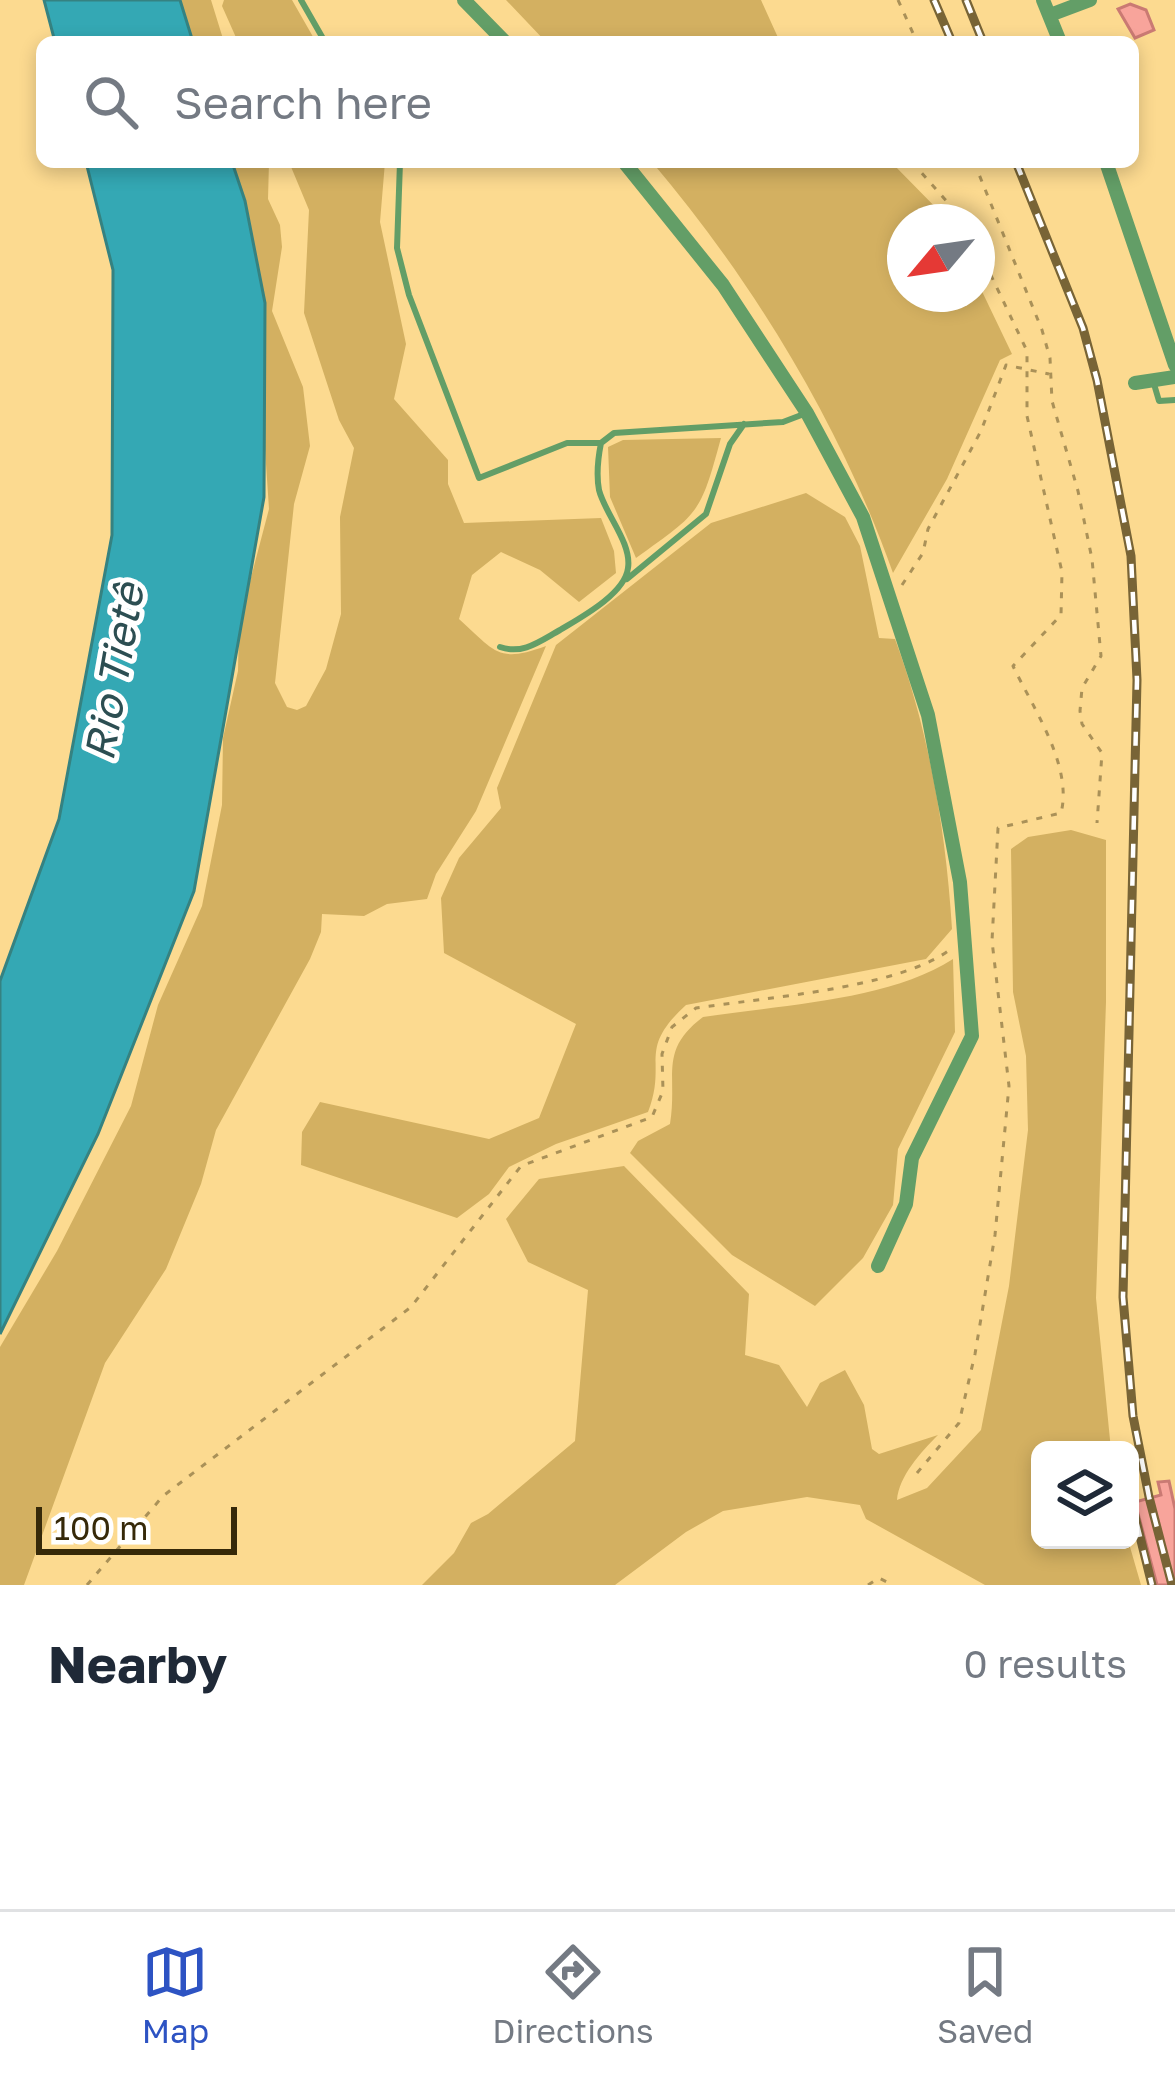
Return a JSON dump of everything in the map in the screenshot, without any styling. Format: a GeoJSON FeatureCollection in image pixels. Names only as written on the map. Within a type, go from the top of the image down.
{"type":"FeatureCollection","features":[{"type":"Feature","properties":{"kind":"street"},"geometry":{"type":"LineString","coordinates":[[464,0],[500,36]]}},
{"type":"Feature","properties":{"kind":"street"},"geometry":{"type":"LineString","coordinates":[[1047,8],[1090,0]]}},
{"type":"Feature","properties":{"kind":"street"},"geometry":{"type":"LineString","coordinates":[[630,168],[723,285],[808,413],[862,517],[928,715],[960,882],[972,1036],[912,1158],[906,1204],[878,1266]]}},
{"type":"Feature","properties":{"kind":"street"},"geometry":{"type":"LineString","coordinates":[[1108,168],[1175,365]]}},
{"type":"Feature","properties":{"kind":"street"},"geometry":{"type":"LineString","coordinates":[[1135,383],[1175,377]]}},
{"type":"Feature","properties":{"kind":"lane"},"geometry":{"type":"LineString","coordinates":[[301,0],[322,36]]}},
{"type":"Feature","properties":{"kind":"lane"},"geometry":{"type":"LineString","coordinates":[[400,168],[397,248],[409,296],[479,478],[566,443],[601,443],[614,433],[783,422],[808,413]]}},
{"type":"Feature","properties":{"kind":"lane"},"geometry":{"type":"LineString","coordinates":[[1153,380],[1159,401],[1175,400]]}},
{"type":"Feature","properties":{"kind":"lane"},"geometry":{"type":"LineString","coordinates":[[500,646],[511,651],[529,647],[574,621],[706,514],[730,444],[744,424]]}},
{"type":"Feature","properties":{"kind":"lane"},"geometry":{"type":"LineString","coordinates":[[601,443],[599,488],[627,556],[623,582]]}},
{"type":"Feature","properties":{"kind":"path"},"geometry":{"type":"LineString","coordinates":[[898,0],[914,36]]}},
{"type":"Feature","properties":{"kind":"path"},"geometry":{"type":"LineString","coordinates":[[917,168],[949,204]]}},
{"type":"Feature","properties":{"kind":"path"},"geometry":{"type":"LineString","coordinates":[[976,168],[1042,329],[1092,559],[1100,656],[1082,688],[1080,711],[1082,724],[1102,753],[1097,823]]}},
{"type":"Feature","properties":{"kind":"path"},"geometry":{"type":"LineString","coordinates":[[917,1473],[959,1423],[976,1354],[995,1235],[1009,1086],[992,940],[998,829],[1060,814],[1066,793],[1039,718],[1013,666],[1061,615],[1062,572],[1027,416],[1027,351],[995,284]]}},
{"type":"Feature","properties":{"kind":"path"},"geometry":{"type":"LineString","coordinates":[[891,602],[923,554],[928,529],[981,430],[1006,364],[1049,374]]}},
{"type":"Feature","properties":{"kind":"path"},"geometry":{"type":"LineString","coordinates":[[87,1585],[163,1496],[411,1307],[520,1166],[652,1118],[663,1091],[662,1054],[672,1027],[696,1008],[884,977],[936,961],[964,938]]}},
{"type":"Feature","properties":{"kind":"path"},"geometry":{"type":"LineString","coordinates":[[868,1585],[879,1578],[893,1585]]}},
{"type":"Feature","properties":{"kind":"shaded area"},"geometry":{"type":"Polygon","coordinates":[[[173,0],[211,0],[222,36],[186,36],[173,0]]]}},
{"type":"Feature","properties":{"kind":"shaded area"},"geometry":{"type":"Polygon","coordinates":[[[224,0],[292,0],[313,36],[235,36],[222,6],[224,0]]]}},
{"type":"Feature","properties":{"kind":"shaded area"},"geometry":{"type":"Polygon","coordinates":[[[506,0],[761,0],[777,36],[540,36],[506,0]]]}},
{"type":"Feature","properties":{"kind":"shaded area"},"geometry":{"type":"Polygon","coordinates":[[[230,168],[269,168],[268,199],[280,225],[282,247],[272,311],[303,387],[310,446],[294,504],[275,683],[287,707],[297,710],[306,706],[326,669],[341,614],[340,517],[354,448],[339,420],[304,313],[309,210],[292,168],[384,168],[380,222],[406,344],[394,399],[448,460],[448,484],[464,523],[601,518],[614,551],[616,573],[579,602],[540,570],[501,552],[472,575],[459,619],[506,654],[546,646],[476,811],[436,874],[427,899],[387,904],[364,916],[322,914],[321,932],[310,959],[216,1130],[201,1184],[166,1269],[105,1363],[24,1585],[0,1585],[0,1347],[57,1251],[131,1106],[158,1005],[202,906],[222,805],[223,738],[238,671],[239,623],[269,509],[264,434],[230,168]]]}},
{"type":"Feature","properties":{"kind":"shaded area"},"geometry":{"type":"Polygon","coordinates":[[[657,168],[897,168],[932,204],[887,204],[887,312],[992,312],[1012,354],[1000,360],[947,479],[893,573],[821,410],[725,256],[657,168]]]}},
{"type":"Feature","properties":{"kind":"shaded area"},"geometry":{"type":"Polygon","coordinates":[[[721,438],[695,510],[636,558],[610,497],[608,447],[623,440],[721,438]]]}},
{"type":"Feature","properties":{"kind":"shaded area"},"geometry":{"type":"Polygon","coordinates":[[[806,493],[845,517],[860,546],[879,638],[895,639],[907,674],[934,782],[952,929],[926,959],[686,1005],[657,1045],[648,1112],[556,1144],[509,1167],[489,1194],[457,1218],[301,1165],[302,1132],[320,1102],[489,1139],[539,1118],[576,1024],[444,953],[441,898],[459,858],[501,808],[497,788],[556,645],[711,523],[806,493]]]}},
{"type":"Feature","properties":{"kind":"shaded area"},"geometry":{"type":"Polygon","coordinates":[[[1071,830],[1106,840],[1096,1298],[1110,1441],[1031,1441],[1031,1549],[1131,1549],[1141,1585],[985,1585],[866,1519],[860,1505],[807,1497],[723,1511],[615,1585],[422,1585],[454,1553],[471,1523],[575,1441],[588,1290],[528,1262],[506,1219],[539,1179],[624,1166],[749,1294],[745,1355],[779,1365],[807,1407],[820,1383],[845,1370],[864,1405],[872,1449],[879,1454],[938,1435],[906,1473],[897,1500],[927,1488],[981,1430],[1009,1286],[1028,1130],[1026,1056],[1013,992],[1011,849],[1028,837],[1071,830]]]}},
{"type":"Feature","properties":{"kind":"shaded area"},"geometry":{"type":"Polygon","coordinates":[[[953,959],[955,1032],[898,1149],[893,1205],[863,1258],[815,1306],[732,1255],[630,1153],[638,1141],[670,1124],[675,1053],[689,1029],[703,1017],[865,993],[927,973],[953,959]]]}},
{"type":"Feature","properties":{"kind":"water"},"geometry":{"type":"Polygon","coordinates":[[[44,0],[180,0],[191,36],[53,36],[44,0]]]}},
{"type":"Feature","properties":{"kind":"water","name":"Rio Tietê"},"geometry":{"type":"Polygon","coordinates":[[[88,168],[234,168],[265,303],[264,497],[194,891],[98,1134],[0,1334],[0,981],[59,819],[112,535],[113,270],[88,168]]]}},
{"type":"Feature","properties":{"kind":"building"},"geometry":{"type":"Polygon","coordinates":[[[1130,4],[1146,10],[1154,30],[1134,36],[1118,9],[1130,4]]]}},
{"type":"Feature","properties":{"kind":"building"},"geometry":{"type":"Polygon","coordinates":[[[1169,1481],[1175,1509],[1175,1585],[1157,1585],[1139,1517],[1139,1501],[1161,1495],[1158,1482],[1169,1481]]]}},
{"type":"Feature","properties":{"kind":"railway"},"geometry":{"type":"LineString","coordinates":[[934,0],[949,36]]}},
{"type":"Feature","properties":{"kind":"railway"},"geometry":{"type":"LineString","coordinates":[[966,0],[981,36]]}},
{"type":"Feature","properties":{"kind":"railway"},"geometry":{"type":"LineString","coordinates":[[1018,168],[1083,328],[1131,556],[1137,680],[1123,1297],[1133,1416],[1172,1585]]}},
{"type":"Feature","properties":{"kind":"railway"},"geometry":{"type":"LineString","coordinates":[[1139,1532],[1152,1585]]}}]}
